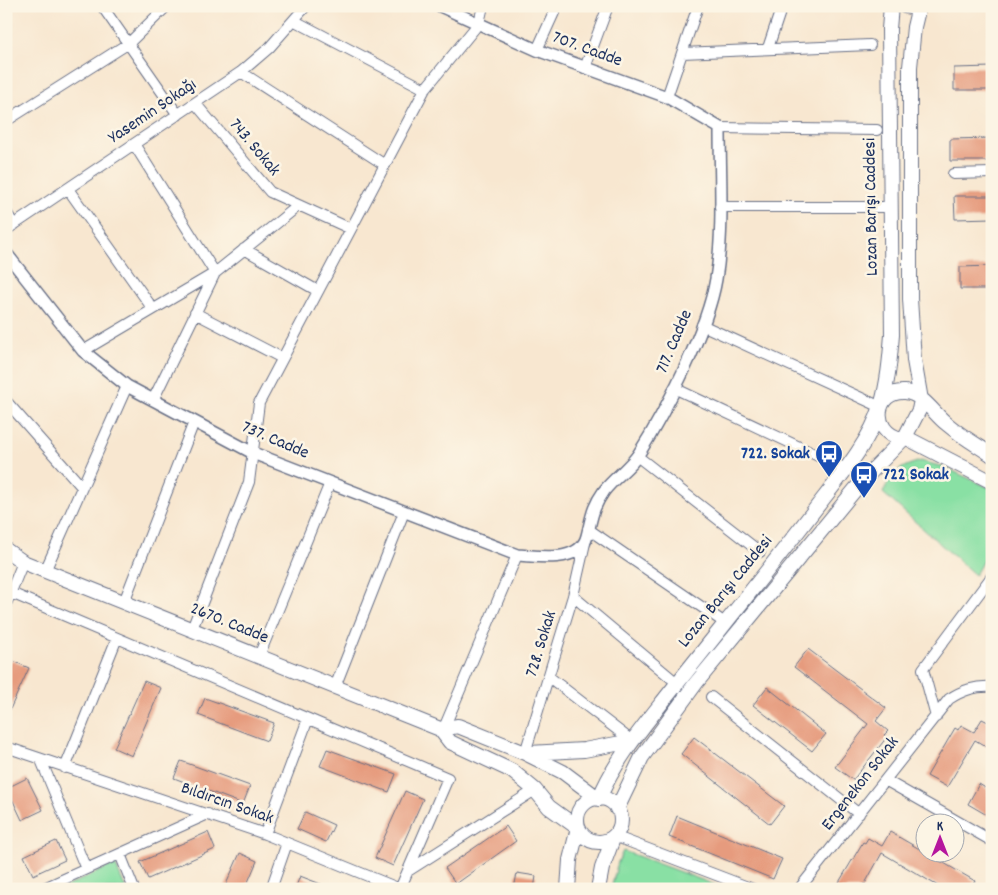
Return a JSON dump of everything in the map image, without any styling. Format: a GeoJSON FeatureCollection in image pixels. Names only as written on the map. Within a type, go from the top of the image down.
{"type":"FeatureCollection","features":[{"type":"Feature","properties":{"kind":"main road","name":"Lozan Barışı Caddesi"},"geometry":{"type":"LineString","coordinates":[[891,6],[889,29],[892,335],[890,368],[881,407],[880,422],[883,428],[894,437],[905,437]]}},
{"type":"Feature","properties":{"kind":"main road","name":"Lozan Barışı Caddesi"},"geometry":{"type":"LineString","coordinates":[[618,809],[642,757],[696,683],[863,480],[905,437],[915,420],[922,400],[914,360],[910,300],[910,67],[914,7]]}},
{"type":"Feature","properties":{"kind":"main road","name":"Lozan Barışı Caddesi"},"geometry":{"type":"LineString","coordinates":[[599,799],[609,774],[632,741],[724,622],[775,563],[846,469],[889,396],[896,393],[910,392],[922,400]]}},
{"type":"Feature","properties":{"kind":"main road"},"geometry":{"type":"LineString","coordinates":[[922,400],[946,424],[992,455]]}},
{"type":"Feature","properties":{"kind":"main road"},"geometry":{"type":"LineString","coordinates":[[905,437],[992,482]]}},
{"type":"Feature","properties":{"kind":"main road","name":"2670. Cadde"},"geometry":{"type":"LineString","coordinates":[[6,550],[23,562],[335,687],[442,728],[458,726],[525,754],[563,772],[599,799]]}},
{"type":"Feature","properties":{"kind":"main road","name":"2670. Cadde"},"geometry":{"type":"LineString","coordinates":[[442,728],[450,742],[512,771],[535,790],[549,808],[578,828]]}},
{"type":"Feature","properties":{"kind":"main road"},"geometry":{"type":"LineString","coordinates":[[525,754],[584,750],[632,741]]}},
{"type":"Feature","properties":{"kind":"main road"},"geometry":{"type":"LineString","coordinates":[[568,889],[570,860],[578,828],[578,814],[586,803],[599,799],[606,800],[618,809],[621,821],[602,868],[598,889]]}},
{"type":"Feature","properties":{"kind":"main road"},"geometry":{"type":"LineString","coordinates":[[578,828],[587,839],[593,841],[607,841],[614,836]]}},
{"type":"Feature","properties":{"kind":"street"},"geometry":{"type":"LineString","coordinates":[[102,6],[178,115]]}},
{"type":"Feature","properties":{"kind":"street"},"geometry":{"type":"LineString","coordinates":[[6,121],[129,43],[167,6]]}},
{"type":"Feature","properties":{"kind":"street","name":"Yasemin Sokağı"},"geometry":{"type":"LineString","coordinates":[[10,227],[241,72],[295,21],[306,6]]}},
{"type":"Feature","properties":{"kind":"street","name":"707. Cadde"},"geometry":{"type":"LineString","coordinates":[[440,6],[537,50],[667,97],[720,128]]}},
{"type":"Feature","properties":{"kind":"street"},"geometry":{"type":"LineString","coordinates":[[192,630],[249,482],[259,403],[425,90],[478,23],[484,6]]}},
{"type":"Feature","properties":{"kind":"street"},"geometry":{"type":"LineString","coordinates":[[537,50],[557,6]]}},
{"type":"Feature","properties":{"kind":"street"},"geometry":{"type":"LineString","coordinates":[[585,68],[608,6]]}},
{"type":"Feature","properties":{"kind":"street"},"geometry":{"type":"LineString","coordinates":[[667,97],[698,6]]}},
{"type":"Feature","properties":{"kind":"street"},"geometry":{"type":"LineString","coordinates":[[768,48],[782,6]]}},
{"type":"Feature","properties":{"kind":"street"},"geometry":{"type":"LineString","coordinates":[[295,21],[425,90]]}},
{"type":"Feature","properties":{"kind":"street"},"geometry":{"type":"LineString","coordinates":[[682,53],[870,44]]}},
{"type":"Feature","properties":{"kind":"street"},"geometry":{"type":"LineString","coordinates":[[241,72],[385,165]]}},
{"type":"Feature","properties":{"kind":"street","name":"743. Sokak"},"geometry":{"type":"LineString","coordinates":[[195,104],[265,188],[298,206],[350,230]]}},
{"type":"Feature","properties":{"kind":"street"},"geometry":{"type":"LineString","coordinates":[[720,128],[877,130]]}},
{"type":"Feature","properties":{"kind":"street","name":"717. Cadde"},"geometry":{"type":"LineString","coordinates":[[584,544],[591,513],[596,503],[637,456],[674,388],[702,326],[716,280],[720,207],[720,128]]}},
{"type":"Feature","properties":{"kind":"street"},"geometry":{"type":"LineString","coordinates":[[134,144],[215,273]]}},
{"type":"Feature","properties":{"kind":"street"},"geometry":{"type":"LineString","coordinates":[[953,174],[992,173]]}},
{"type":"Feature","properties":{"kind":"street"},"geometry":{"type":"LineString","coordinates":[[68,189],[153,309]]}},
{"type":"Feature","properties":{"kind":"street"},"geometry":{"type":"LineString","coordinates":[[83,350],[215,273],[298,206]]}},
{"type":"Feature","properties":{"kind":"street"},"geometry":{"type":"LineString","coordinates":[[720,207],[891,207]]}},
{"type":"Feature","properties":{"kind":"street"},"geometry":{"type":"LineString","coordinates":[[6,212],[10,227]]}},
{"type":"Feature","properties":{"kind":"street"},"geometry":{"type":"LineString","coordinates":[[244,249],[318,291]]}},
{"type":"Feature","properties":{"kind":"street","name":"737. Cadde"},"geometry":{"type":"LineString","coordinates":[[6,253],[83,350],[127,386],[253,453],[517,555],[568,555],[584,544]]}},
{"type":"Feature","properties":{"kind":"street"},"geometry":{"type":"LineString","coordinates":[[153,400],[215,273]]}},
{"type":"Feature","properties":{"kind":"street"},"geometry":{"type":"LineString","coordinates":[[195,313],[282,358]]}},
{"type":"Feature","properties":{"kind":"street"},"geometry":{"type":"LineString","coordinates":[[702,326],[881,407]]}},
{"type":"Feature","properties":{"kind":"street"},"geometry":{"type":"LineString","coordinates":[[45,570],[127,386]]}},
{"type":"Feature","properties":{"kind":"street"},"geometry":{"type":"LineString","coordinates":[[674,388],[846,469]]}},
{"type":"Feature","properties":{"kind":"street"},"geometry":{"type":"LineString","coordinates":[[6,401],[82,487]]}},
{"type":"Feature","properties":{"kind":"street"},"geometry":{"type":"LineString","coordinates":[[124,602],[194,422]]}},
{"type":"Feature","properties":{"kind":"street"},"geometry":{"type":"LineString","coordinates":[[637,456],[760,552]]}},
{"type":"Feature","properties":{"kind":"street"},"geometry":{"type":"LineString","coordinates":[[259,656],[330,483]]}},
{"type":"Feature","properties":{"kind":"street"},"geometry":{"type":"LineString","coordinates":[[335,687],[404,512]]}},
{"type":"Feature","properties":{"kind":"street"},"geometry":{"type":"LineString","coordinates":[[588,529],[724,622]]}},
{"type":"Feature","properties":{"kind":"street","name":"728. Sokak"},"geometry":{"type":"LineString","coordinates":[[525,754],[574,596],[584,544]]}},
{"type":"Feature","properties":{"kind":"street"},"geometry":{"type":"LineString","coordinates":[[442,728],[517,555]]}},
{"type":"Feature","properties":{"kind":"street"},"geometry":{"type":"LineString","coordinates":[[6,604],[23,562]]}},
{"type":"Feature","properties":{"kind":"street"},"geometry":{"type":"LineString","coordinates":[[936,717],[923,669],[992,576]]}},
{"type":"Feature","properties":{"kind":"street"},"geometry":{"type":"LineString","coordinates":[[11,593],[448,778],[400,889]]}},
{"type":"Feature","properties":{"kind":"street"},"geometry":{"type":"LineString","coordinates":[[574,596],[677,684]]}},
{"type":"Feature","properties":{"kind":"street"},"geometry":{"type":"LineString","coordinates":[[65,768],[117,638]]}},
{"type":"Feature","properties":{"kind":"street"},"geometry":{"type":"LineString","coordinates":[[549,677],[632,741]]}},
{"type":"Feature","properties":{"kind":"street","name":"Ergenekon Sokak"},"geometry":{"type":"LineString","coordinates":[[799,889],[949,699],[963,691],[980,687],[992,687]]}},
{"type":"Feature","properties":{"kind":"street"},"geometry":{"type":"LineString","coordinates":[[711,697],[858,814]]}},
{"type":"Feature","properties":{"kind":"street"},"geometry":{"type":"LineString","coordinates":[[266,834],[308,719]]}},
{"type":"Feature","properties":{"kind":"street","name":"Bıldırcın Sokak"},"geometry":{"type":"LineString","coordinates":[[6,748],[266,834],[400,889]]}},
{"type":"Feature","properties":{"kind":"street"},"geometry":{"type":"LineString","coordinates":[[41,760],[86,869]]}},
{"type":"Feature","properties":{"kind":"street"},"geometry":{"type":"LineString","coordinates":[[885,780],[992,840]]}},
{"type":"Feature","properties":{"kind":"street"},"geometry":{"type":"LineString","coordinates":[[407,871],[535,790]]}},
{"type":"Feature","properties":{"kind":"street"},"geometry":{"type":"LineString","coordinates":[[42,889],[208,814]]}},
{"type":"Feature","properties":{"kind":"street"},"geometry":{"type":"LineString","coordinates":[[614,836],[753,889]]}},
{"type":"Feature","properties":{"kind":"street"},"geometry":{"type":"LineString","coordinates":[[271,889],[287,842]]}},
{"type":"Feature","properties":{"kind":"street"},"geometry":{"type":"LineString","coordinates":[[120,854],[134,889]]}},
{"type":"Feature","properties":{"kind":"green space"},"geometry":{"type":"Polygon","coordinates":[[[921,461],[944,467],[992,489],[992,544],[975,575],[883,493],[890,480],[898,471],[921,461]]]}},
{"type":"Feature","properties":{"kind":"green space"},"geometry":{"type":"Polygon","coordinates":[[[623,851],[635,855],[726,889],[611,889],[623,851]]]}},
{"type":"Feature","properties":{"kind":"green space"},"geometry":{"type":"Polygon","coordinates":[[[115,864],[126,889],[61,889],[115,864]]]}},
{"type":"Feature","properties":{"kind":"building"},"geometry":{"type":"Polygon","coordinates":[[[992,67],[992,90],[954,90],[954,68],[992,67]]]}},
{"type":"Feature","properties":{"kind":"building"},"geometry":{"type":"Polygon","coordinates":[[[992,138],[992,161],[950,161],[950,139],[992,138]]]}},
{"type":"Feature","properties":{"kind":"building"},"geometry":{"type":"Polygon","coordinates":[[[954,196],[992,196],[992,218],[955,219],[954,196]]]}},
{"type":"Feature","properties":{"kind":"building"},"geometry":{"type":"Polygon","coordinates":[[[992,266],[992,289],[960,289],[960,267],[992,266]]]}},
{"type":"Feature","properties":{"kind":"building"},"geometry":{"type":"Polygon","coordinates":[[[808,649],[886,708],[876,721],[888,731],[884,735],[887,737],[853,780],[835,767],[868,724],[794,667],[808,649]]]}},
{"type":"Feature","properties":{"kind":"building"},"geometry":{"type":"Polygon","coordinates":[[[11,660],[29,668],[6,718],[6,672],[11,660]]]}},
{"type":"Feature","properties":{"kind":"building"},"geometry":{"type":"Polygon","coordinates":[[[144,681],[161,688],[132,756],[114,748],[144,681]]]}},
{"type":"Feature","properties":{"kind":"building"},"geometry":{"type":"Polygon","coordinates":[[[767,687],[826,734],[812,751],[753,705],[767,687]]]}},
{"type":"Feature","properties":{"kind":"building"},"geometry":{"type":"Polygon","coordinates":[[[205,698],[274,723],[267,741],[198,715],[205,698]]]}},
{"type":"Feature","properties":{"kind":"building"},"geometry":{"type":"Polygon","coordinates":[[[982,719],[992,724],[992,750],[975,740],[947,787],[927,776],[955,728],[958,730],[961,725],[974,732],[982,719]]]}},
{"type":"Feature","properties":{"kind":"building"},"geometry":{"type":"Polygon","coordinates":[[[694,737],[784,806],[770,824],[681,754],[694,737]]]}},
{"type":"Feature","properties":{"kind":"building"},"geometry":{"type":"Polygon","coordinates":[[[327,749],[396,774],[389,792],[320,766],[327,749]]]}},
{"type":"Feature","properties":{"kind":"building"},"geometry":{"type":"Polygon","coordinates":[[[181,761],[250,786],[243,804],[174,778],[181,761]]]}},
{"type":"Feature","properties":{"kind":"building"},"geometry":{"type":"Polygon","coordinates":[[[27,778],[43,810],[22,820],[7,788],[27,778]]]}},
{"type":"Feature","properties":{"kind":"building"},"geometry":{"type":"Polygon","coordinates":[[[979,784],[992,792],[992,818],[968,804],[979,784]]]}},
{"type":"Feature","properties":{"kind":"building"},"geometry":{"type":"Polygon","coordinates":[[[405,791],[423,799],[393,866],[375,858],[405,791]]]}},
{"type":"Feature","properties":{"kind":"building"},"geometry":{"type":"Polygon","coordinates":[[[305,812],[334,825],[326,842],[297,829],[305,812]]]}},
{"type":"Feature","properties":{"kind":"building"},"geometry":{"type":"Polygon","coordinates":[[[677,816],[782,859],[773,879],[669,837],[677,816]]]}},
{"type":"Feature","properties":{"kind":"building"},"geometry":{"type":"Polygon","coordinates":[[[506,826],[516,841],[456,884],[445,868],[506,826]]]}},
{"type":"Feature","properties":{"kind":"building"},"geometry":{"type":"Polygon","coordinates":[[[208,832],[215,849],[148,879],[140,862],[208,832]]]}},
{"type":"Feature","properties":{"kind":"building"},"geometry":{"type":"Polygon","coordinates":[[[890,832],[916,847],[916,862],[942,862],[975,881],[970,889],[943,889],[882,853],[862,889],[835,889],[863,842],[865,843],[868,838],[882,846],[890,832]]]}},
{"type":"Feature","properties":{"kind":"building"},"geometry":{"type":"Polygon","coordinates":[[[56,841],[65,860],[33,875],[24,856],[56,841]]]}},
{"type":"Feature","properties":{"kind":"building"},"geometry":{"type":"Polygon","coordinates":[[[240,853],[257,861],[245,889],[224,889],[240,853]]]}},
{"type":"Feature","properties":{"kind":"building"},"geometry":{"type":"Polygon","coordinates":[[[517,873],[536,876],[534,889],[514,889],[517,873]]]}},
{"type":"Feature","properties":{"kind":"building"},"geometry":{"type":"Polygon","coordinates":[[[300,876],[331,888],[331,889],[295,889],[300,876]]]}},
{"type":"Feature","properties":{"kind":"place","name":"722. Sokak"},"geometry":{"type":"Point","coordinates":[829,478]}},
{"type":"Feature","properties":{"kind":"place","name":"722 Sokak"},"geometry":{"type":"Point","coordinates":[864,499]}}]}
